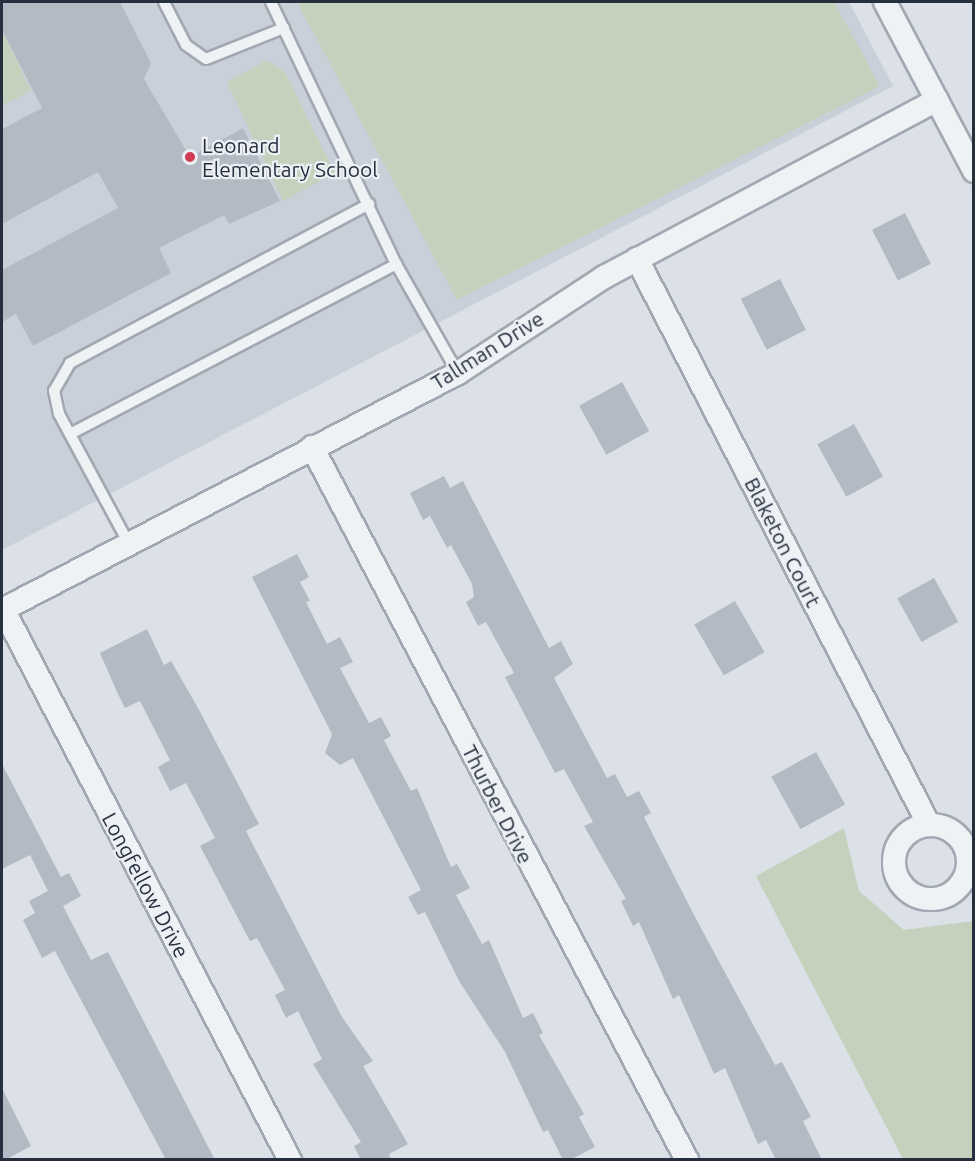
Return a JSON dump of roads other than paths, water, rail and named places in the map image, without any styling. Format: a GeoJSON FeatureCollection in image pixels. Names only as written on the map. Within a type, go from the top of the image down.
{"type":"FeatureCollection","features":[{"type":"Feature","properties":{"kind":"street"},"geometry":{"type":"LineString","coordinates":[[885,2],[937,100],[967,143],[974,171]]}},
{"type":"Feature","properties":{"kind":"street","name":"Tallman Drive"},"geometry":{"type":"LineString","coordinates":[[2,610],[458,373],[637,259],[937,100]]}},
{"type":"Feature","properties":{"kind":"street","name":"Blaketon Court"},"geometry":{"type":"LineString","coordinates":[[637,259],[929,825]]}},
{"type":"Feature","properties":{"kind":"street","name":"Thurber Drive"},"geometry":{"type":"LineString","coordinates":[[312,447],[687,1160]]}},
{"type":"Feature","properties":{"kind":"street","name":"Longfellow Drive"},"geometry":{"type":"LineString","coordinates":[[2,610],[290,1160]]}},
{"type":"Feature","properties":{"kind":"lane"},"geometry":{"type":"LineString","coordinates":[[164,2],[186,45],[207,59],[284,28]]}},
{"type":"Feature","properties":{"kind":"lane"},"geometry":{"type":"LineString","coordinates":[[272,2],[396,264],[458,373]]}},
{"type":"Feature","properties":{"kind":"lane"},"geometry":{"type":"LineString","coordinates":[[129,544],[70,434],[54,391],[70,363],[369,204]]}},
{"type":"Feature","properties":{"kind":"lane"},"geometry":{"type":"LineString","coordinates":[[70,434],[396,264]]}},
{"type":"Feature","properties":{"kind":"place","name":"Leonard Elementary School"},"geometry":{"type":"Point","coordinates":[190,157]}}]}
